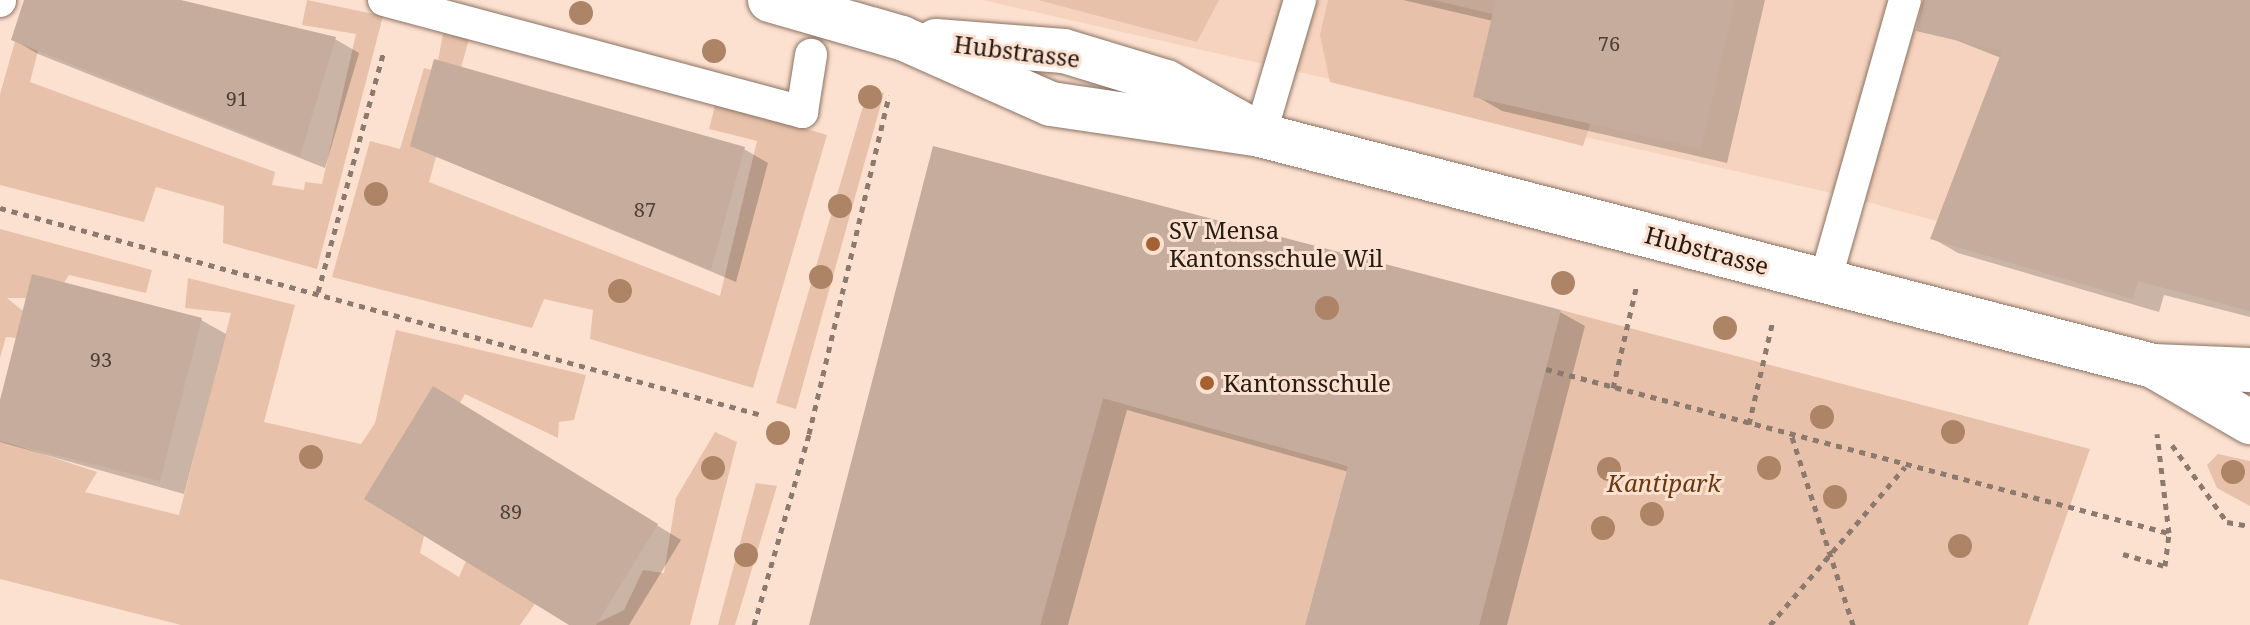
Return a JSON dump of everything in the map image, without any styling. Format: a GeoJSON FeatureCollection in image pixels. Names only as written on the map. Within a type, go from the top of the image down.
{"type":"FeatureCollection","features":[{"type":"Feature","properties":{"kind":"street","name":"Hubstrasse"},"geometry":{"type":"LineString","coordinates":[[770,0],[834,8],[902,38],[1064,51],[1166,82],[1260,135],[2153,366],[2250,370]]}},
{"type":"Feature","properties":{"kind":"street","name":"Hubstrasse"},"geometry":{"type":"LineString","coordinates":[[2153,366],[2250,422]]}},
{"type":"Feature","properties":{"kind":"lane"},"geometry":{"type":"LineString","coordinates":[[1260,135],[1300,0]]}},
{"type":"Feature","properties":{"kind":"lane"},"geometry":{"type":"LineString","coordinates":[[1825,281],[1905,0]]}},
{"type":"Feature","properties":{"kind":"lane"},"geometry":{"type":"LineString","coordinates":[[391,2],[802,112],[811,55]]}},
{"type":"Feature","properties":{"kind":"path"},"geometry":{"type":"LineString","coordinates":[[318,292],[391,2]]}},
{"type":"Feature","properties":{"kind":"path"},"geometry":{"type":"LineString","coordinates":[[754,625],[809,434],[891,86]]}},
{"type":"Feature","properties":{"kind":"path"},"geometry":{"type":"LineString","coordinates":[[0,208],[762,415]]}},
{"type":"Feature","properties":{"kind":"path"},"geometry":{"type":"LineString","coordinates":[[1613,388],[1639,274]]}},
{"type":"Feature","properties":{"kind":"path"},"geometry":{"type":"LineString","coordinates":[[1749,424],[1776,309]]}},
{"type":"Feature","properties":{"kind":"path"},"geometry":{"type":"LineString","coordinates":[[1546,369],[1905,467],[2169,533]]}},
{"type":"Feature","properties":{"kind":"path"},"geometry":{"type":"LineString","coordinates":[[2123,554],[2165,566],[2169,533],[2155,421],[2227,522],[2250,526]]}},
{"type":"Feature","properties":{"kind":"path"},"geometry":{"type":"LineString","coordinates":[[1792,436],[1853,625]]}},
{"type":"Feature","properties":{"kind":"path"},"geometry":{"type":"LineString","coordinates":[[1770,625],[1905,467]]}},
{"type":"Feature","properties":{"kind":"shaded area"},"geometry":{"type":"Polygon","coordinates":[[[982,0],[2250,0],[2250,307],[1849,197],[982,0]]]}},
{"type":"Feature","properties":{"kind":"green space"},"geometry":{"type":"Polygon","coordinates":[[[27,0],[51,0],[30,82],[275,172],[272,185],[304,190],[305,182],[322,184],[356,34],[302,25],[307,0],[383,16],[317,269],[223,243],[224,206],[156,187],[144,222],[0,185],[0,94],[27,0]]]}},
{"type":"Feature","properties":{"kind":"green space"},"geometry":{"type":"Polygon","coordinates":[[[1038,0],[1219,0],[1197,42],[1038,0]]]}},
{"type":"Feature","properties":{"kind":"green space"},"geometry":{"type":"Polygon","coordinates":[[[1328,0],[1433,0],[1493,14],[1486,100],[1602,88],[1583,146],[1330,82],[1320,35],[1328,0]]]}},
{"type":"Feature","properties":{"kind":"green space"},"geometry":{"type":"Polygon","coordinates":[[[443,34],[469,39],[429,182],[720,296],[757,141],[709,129],[716,102],[827,135],[753,388],[590,339],[593,310],[544,299],[532,328],[332,277],[370,141],[400,149],[424,68],[436,71],[443,34]]]}},
{"type":"Feature","properties":{"kind":"green space"},"geometry":{"type":"Polygon","coordinates":[[[868,89],[884,93],[796,409],[776,403],[868,89]]]}},
{"type":"Feature","properties":{"kind":"green space"},"geometry":{"type":"Polygon","coordinates":[[[0,229],[152,270],[146,293],[69,275],[54,298],[7,298],[40,325],[35,340],[6,337],[0,358],[0,229]]]}},
{"type":"Feature","properties":{"kind":"green space"},"geometry":{"type":"Polygon","coordinates":[[[188,278],[295,305],[264,422],[361,444],[375,423],[396,330],[586,375],[574,420],[559,422],[558,438],[465,394],[452,417],[420,553],[459,577],[466,561],[537,601],[520,625],[181,625],[0,579],[0,440],[97,472],[85,492],[179,515],[231,313],[185,308],[188,278]]]}},
{"type":"Feature","properties":{"kind":"green space","name":"Kantipark"},"geometry":{"type":"Polygon","coordinates":[[[1561,310],[2090,449],[2028,625],[1479,625],[1561,310]]]}},
{"type":"Feature","properties":{"kind":"green space"},"geometry":{"type":"Polygon","coordinates":[[[1103,398],[1348,466],[1305,625],[1040,625],[1103,398]]]}},
{"type":"Feature","properties":{"kind":"green space"},"geometry":{"type":"Polygon","coordinates":[[[715,432],[737,442],[690,625],[593,625],[624,610],[643,570],[664,573],[676,498],[715,432]]]}},
{"type":"Feature","properties":{"kind":"green space"},"geometry":{"type":"Polygon","coordinates":[[[2218,454],[2250,461],[2250,506],[2217,488],[2207,465],[2218,454]]]}},
{"type":"Feature","properties":{"kind":"green space"},"geometry":{"type":"Polygon","coordinates":[[[756,483],[777,486],[735,625],[718,625],[756,483]]]}},
{"type":"Feature","properties":{"kind":"building"},"geometry":{"type":"Polygon","coordinates":[[[24,0],[181,0],[336,37],[300,156],[11,40],[24,0]]]}},
{"type":"Feature","properties":{"kind":"building"},"geometry":{"type":"Polygon","coordinates":[[[1496,0],[1735,0],[1701,149],[1473,97],[1496,0]]]}},
{"type":"Feature","properties":{"kind":"building"},"geometry":{"type":"Polygon","coordinates":[[[1923,0],[2250,0],[2250,311],[2138,281],[2133,299],[1930,239],[2002,51],[1916,31],[1923,0]]]}},
{"type":"Feature","properties":{"kind":"building"},"geometry":{"type":"Polygon","coordinates":[[[434,59],[745,147],[711,270],[410,146],[434,59]]]}},
{"type":"Feature","properties":{"kind":"building","name":"Kantonsschule"},"geometry":{"type":"Polygon","coordinates":[[[933,146],[1561,310],[1479,625],[1305,625],[1348,466],[1103,398],[1040,625],[809,625],[933,146]]]}},
{"type":"Feature","properties":{"kind":"building"},"geometry":{"type":"Polygon","coordinates":[[[32,274],[202,318],[160,481],[0,441],[0,400],[32,274]]]}},
{"type":"Feature","properties":{"kind":"building"},"geometry":{"type":"Polygon","coordinates":[[[433,386],[658,524],[596,625],[569,625],[364,499],[433,386]]]}},
{"type":"Feature","properties":{"kind":"place","name":"SV Mensa Kantonsschule Wil"},"geometry":{"type":"Point","coordinates":[1153,244]}},
{"type":"Feature","properties":{"kind":"place","name":"Kantonsschule"},"geometry":{"type":"Point","coordinates":[1207,383]}}]}
